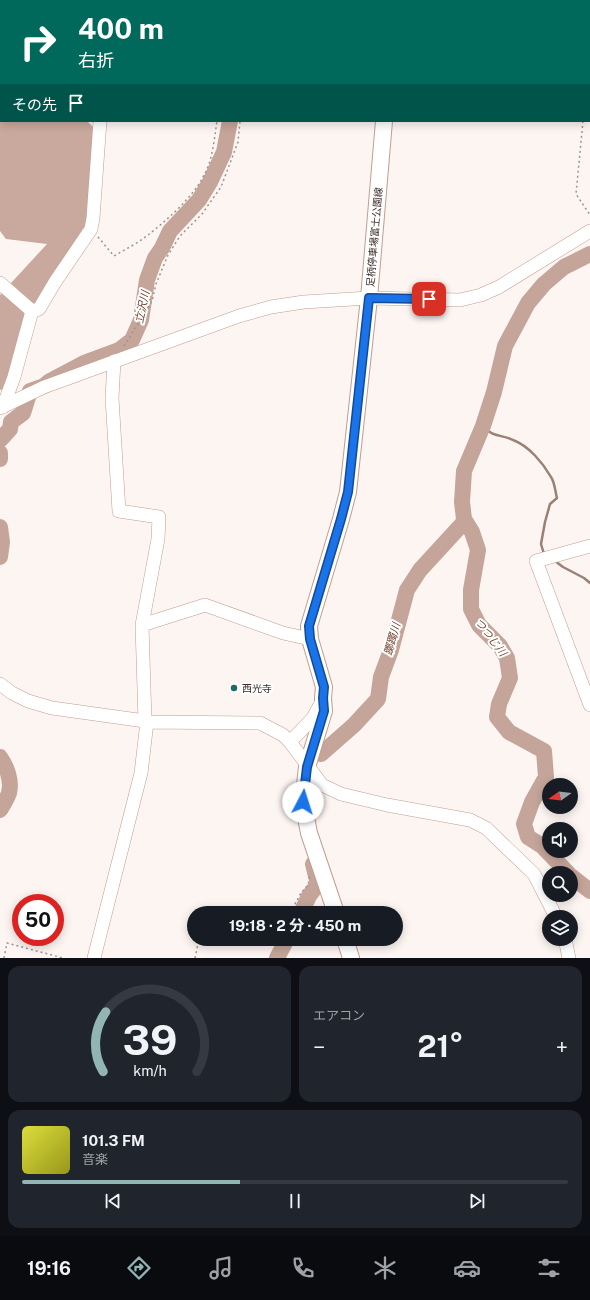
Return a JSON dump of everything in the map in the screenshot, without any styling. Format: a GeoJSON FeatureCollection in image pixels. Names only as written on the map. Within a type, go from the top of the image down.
{"type":"FeatureCollection","features":[{"type":"Feature","properties":{"kind":"main road","name":"足柄停車場富士公園線"},"geometry":{"type":"LineString","coordinates":[[334,906],[309,833],[303,802],[307,767],[324,711],[324,687],[310,639],[309,626],[348,492],[369,298],[384,122]]}},
{"type":"Feature","properties":{"kind":"main road"},"geometry":{"type":"LineString","coordinates":[[347,946],[351,958]]}},
{"type":"Feature","properties":{"kind":"street"},"geometry":{"type":"LineString","coordinates":[[32,311],[39,308],[91,229],[100,122]]}},
{"type":"Feature","properties":{"kind":"street"},"geometry":{"type":"LineString","coordinates":[[1,408],[44,388],[114,361],[239,316],[271,307],[304,302],[369,298],[460,300],[481,295],[520,275],[590,231]]}},
{"type":"Feature","properties":{"kind":"street"},"geometry":{"type":"LineString","coordinates":[[0,283],[32,311]]}},
{"type":"Feature","properties":{"kind":"street"},"geometry":{"type":"LineString","coordinates":[[1,408],[14,377],[32,311]]}},
{"type":"Feature","properties":{"kind":"street"},"geometry":{"type":"LineString","coordinates":[[94,958],[141,773],[146,721],[142,625],[158,539],[159,517],[119,511],[112,398],[114,361]]}},
{"type":"Feature","properties":{"kind":"street"},"geometry":{"type":"LineString","coordinates":[[590,546],[536,561],[590,705]]}},
{"type":"Feature","properties":{"kind":"street"},"geometry":{"type":"LineString","coordinates":[[142,625],[205,605],[283,633],[310,639]]}},
{"type":"Feature","properties":{"kind":"street"},"geometry":{"type":"LineString","coordinates":[[0,684],[12,693],[28,701],[52,708],[146,721],[260,724],[282,735],[290,742],[307,767],[322,785],[341,794],[387,805],[470,820],[486,828],[534,874],[552,910]]}},
{"type":"Feature","properties":{"kind":"street"},"geometry":{"type":"LineString","coordinates":[[290,742],[313,718],[323,698]]}},
{"type":"Feature","properties":{"kind":"street"},"geometry":{"type":"LineString","coordinates":[[567,946],[570,958]]}},
{"type":"Feature","properties":{"kind":"path"},"geometry":{"type":"LineString","coordinates":[[91,229],[114,256],[148,235],[184,203],[204,177],[212,154],[217,122]]}},
{"type":"Feature","properties":{"kind":"path"},"geometry":{"type":"LineString","coordinates":[[114,361],[152,301],[156,284],[168,255],[180,236],[202,214],[221,187],[238,142],[240,122]]}},
{"type":"Feature","properties":{"kind":"path"},"geometry":{"type":"LineString","coordinates":[[583,122],[576,194],[590,215]]}},
{"type":"Feature","properties":{"kind":"path"},"geometry":{"type":"LineString","coordinates":[[294,906],[301,893],[308,885],[310,873]]}},
{"type":"Feature","properties":{"kind":"path"},"geometry":{"type":"LineString","coordinates":[[4,958],[7,943],[63,958]]}},
{"type":"Feature","properties":{"kind":"path"},"geometry":{"type":"LineString","coordinates":[[196,958],[198,946]]}},
{"type":"Feature","properties":{"kind":"shaded area"},"geometry":{"type":"Polygon","coordinates":[[[0,122],[88,122],[103,137],[91,221],[31,311],[8,388],[0,390],[0,295],[47,244],[6,239],[0,231],[0,122]]]}},
{"type":"Feature","properties":{"kind":"waterway","name":"立沢川"},"geometry":{"type":"LineString","coordinates":[[0,440],[10,429],[11,422],[23,413],[30,391],[44,386],[50,381],[84,363],[119,350],[132,340],[141,320],[147,280],[155,258],[162,248],[170,231],[199,200],[210,182],[224,152],[230,122]]}},
{"type":"Feature","properties":{"kind":"waterway","name":"つつじ川"},"geometry":{"type":"LineString","coordinates":[[561,866],[542,846],[528,837],[524,824],[532,802],[546,777],[544,751],[509,732],[497,717],[499,704],[510,678],[507,658],[500,646],[479,625],[471,609],[471,590],[478,550],[472,532],[464,519],[462,502],[464,471],[483,426],[494,392],[505,346],[528,303],[544,284],[564,267],[590,254]]}},
{"type":"Feature","properties":{"kind":"waterway"},"geometry":{"type":"LineString","coordinates":[[483,426],[490,432],[509,438],[525,446],[540,461],[552,479],[557,498],[550,504],[545,522],[541,544],[544,554]]}},
{"type":"Feature","properties":{"kind":"waterway","name":"立沢川"},"geometry":{"type":"LineString","coordinates":[[0,453],[0,459]]}},
{"type":"Feature","properties":{"kind":"waterway","name":"躑躅川"},"geometry":{"type":"LineString","coordinates":[[321,754],[354,725],[378,699],[381,677],[391,650],[407,590],[420,570],[465,521]]}},
{"type":"Feature","properties":{"kind":"waterway","name":"立沢川"},"geometry":{"type":"LineString","coordinates":[[0,527],[2,542],[0,557]]}},
{"type":"Feature","properties":{"kind":"waterway"},"geometry":{"type":"LineString","coordinates":[[555,561],[590,583]]}},
{"type":"Feature","properties":{"kind":"waterway","name":"立沢川"},"geometry":{"type":"LineString","coordinates":[[0,757],[7,770],[10,784],[9,793],[0,810]]}},
{"type":"Feature","properties":{"kind":"waterway","name":"躑躅川"},"geometry":{"type":"LineString","coordinates":[[304,906],[309,896],[318,884],[313,864]]}},
{"type":"Feature","properties":{"kind":"waterway","name":"つつじ川"},"geometry":{"type":"LineString","coordinates":[[578,882],[590,891]]}},
{"type":"Feature","properties":{"kind":"waterway","name":"躑躅川"},"geometry":{"type":"LineString","coordinates":[[277,958],[283,946]]}},
{"type":"Feature","properties":{"kind":"place","name":"西光寺"},"geometry":{"type":"Point","coordinates":[234,688]}},
{"type":"Feature","properties":{"kind":"route"},"geometry":{"type":"LineString","coordinates":[[303,802],[307,767],[324,711],[324,687],[310,639],[309,626],[348,492],[369,298],[429,299]]}}]}
